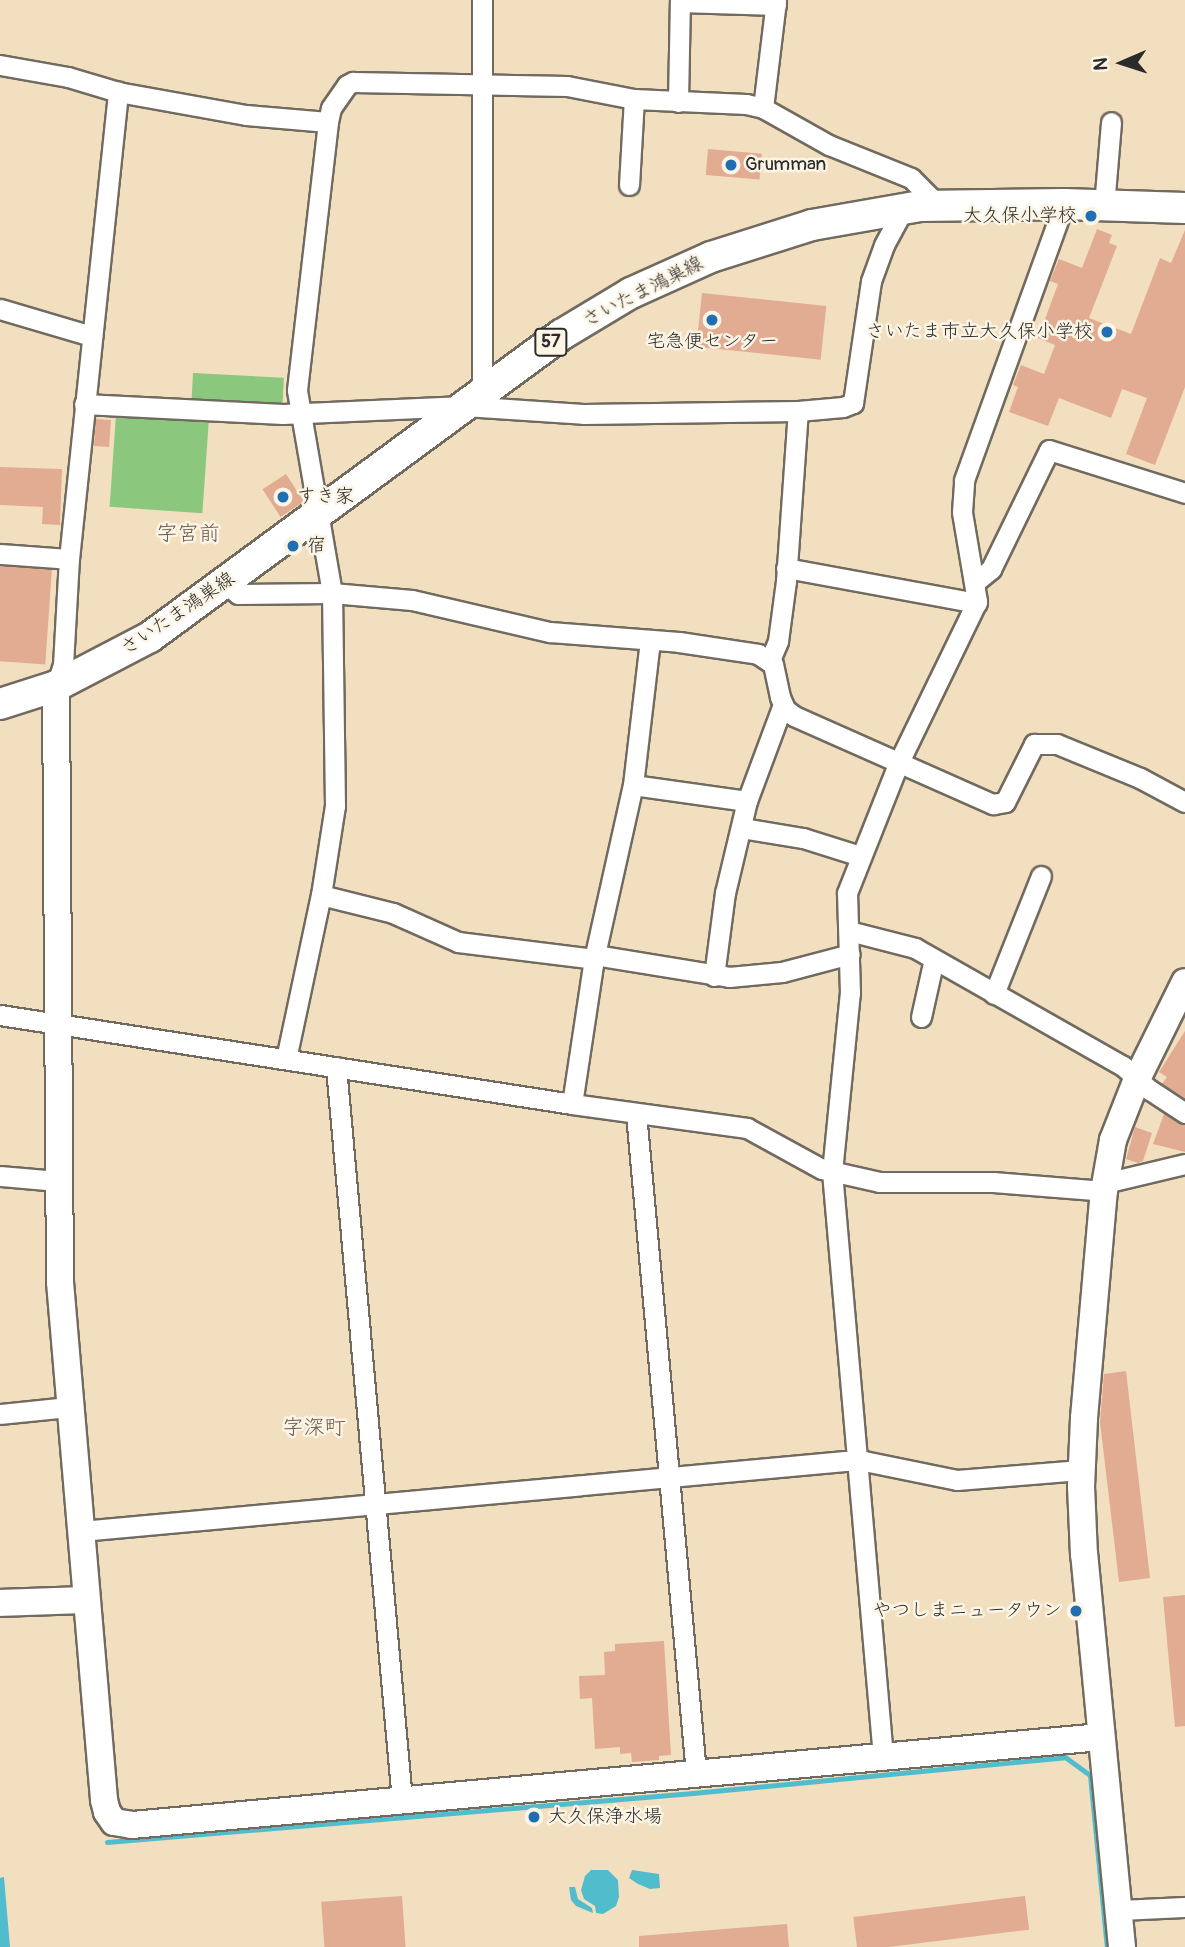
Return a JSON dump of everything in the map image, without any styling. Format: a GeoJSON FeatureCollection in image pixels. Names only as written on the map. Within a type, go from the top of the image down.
{"type":"FeatureCollection","features":[{"type":"Feature","properties":{"kind":"main road","name":"さいたま鴻巣線"},"geometry":{"type":"LineString","coordinates":[[0,704],[57,686],[150,637],[593,315],[700,262],[792,230],[904,208],[938,205],[1064,204],[1185,208]]}},
{"type":"Feature","properties":{"kind":"street"},"geometry":{"type":"LineString","coordinates":[[473,400],[483,85],[482,0]]}},
{"type":"Feature","properties":{"kind":"street"},"geometry":{"type":"LineString","coordinates":[[678,102],[680,1],[776,2],[763,108]]}},
{"type":"Feature","properties":{"kind":"street"},"geometry":{"type":"LineString","coordinates":[[0,65],[68,77],[118,92],[246,115],[328,122]]}},
{"type":"Feature","properties":{"kind":"street"},"geometry":{"type":"LineString","coordinates":[[286,1059],[321,895],[335,806],[332,593],[299,413],[298,369],[328,122],[331,108],[349,83],[567,86],[634,99],[742,103],[763,108],[829,145],[911,178],[938,205]]}},
{"type":"Feature","properties":{"kind":"street"},"geometry":{"type":"LineString","coordinates":[[118,92],[69,559],[63,665],[57,686],[56,1024],[60,1282],[86,1600],[107,1812],[117,1825],[1101,1737]]}},
{"type":"Feature","properties":{"kind":"street"},"geometry":{"type":"LineString","coordinates":[[629,185],[634,99]]}},
{"type":"Feature","properties":{"kind":"street"},"geometry":{"type":"LineString","coordinates":[[1104,206],[1111,122]]}},
{"type":"Feature","properties":{"kind":"street"},"geometry":{"type":"LineString","coordinates":[[883,1757],[832,1172],[850,993],[847,893],[898,764],[977,603],[962,512],[964,480],[1064,204]]}},
{"type":"Feature","properties":{"kind":"street"},"geometry":{"type":"LineString","coordinates":[[84,404],[299,413],[473,400],[583,414],[798,411],[843,407],[853,403],[872,281],[884,245],[904,208]]}},
{"type":"Feature","properties":{"kind":"street"},"geometry":{"type":"LineString","coordinates":[[0,309],[92,336]]}},
{"type":"Feature","properties":{"kind":"street"},"geometry":{"type":"LineString","coordinates":[[770,660],[778,641],[798,411]]}},
{"type":"Feature","properties":{"kind":"street"},"geometry":{"type":"LineString","coordinates":[[975,582],[991,569],[1049,450],[1185,494]]}},
{"type":"Feature","properties":{"kind":"street"},"geometry":{"type":"LineString","coordinates":[[0,554],[69,559]]}},
{"type":"Feature","properties":{"kind":"street"},"geometry":{"type":"LineString","coordinates":[[786,568],[977,603]]}},
{"type":"Feature","properties":{"kind":"street"},"geometry":{"type":"LineString","coordinates":[[225,583],[238,594],[332,593],[423,602],[550,632],[650,640],[758,654],[770,660],[775,668],[783,704],[747,801],[725,893],[714,976]]}},
{"type":"Feature","properties":{"kind":"street"},"geometry":{"type":"LineString","coordinates":[[572,1104],[594,957],[634,785],[650,640]]}},
{"type":"Feature","properties":{"kind":"street"},"geometry":{"type":"LineString","coordinates":[[783,704],[799,719],[993,804],[1004,802],[1034,744],[1057,744],[1140,778],[1185,802]]}},
{"type":"Feature","properties":{"kind":"street"},"geometry":{"type":"LineString","coordinates":[[634,785],[747,801]]}},
{"type":"Feature","properties":{"kind":"street"},"geometry":{"type":"LineString","coordinates":[[742,828],[803,838],[860,856]]}},
{"type":"Feature","properties":{"kind":"street"},"geometry":{"type":"LineString","coordinates":[[994,994],[1041,876]]}},
{"type":"Feature","properties":{"kind":"street"},"geometry":{"type":"LineString","coordinates":[[321,895],[393,913],[458,942],[594,957],[714,976],[782,972],[850,954]]}},
{"type":"Feature","properties":{"kind":"street"},"geometry":{"type":"LineString","coordinates":[[849,931],[906,944],[934,959],[1123,1066],[1185,1113]]}},
{"type":"Feature","properties":{"kind":"street"},"geometry":{"type":"LineString","coordinates":[[921,1017],[934,959]]}},
{"type":"Feature","properties":{"kind":"street"},"geometry":{"type":"LineString","coordinates":[[1122,1947],[1086,1584],[1081,1470],[1105,1187],[1117,1128],[1137,1079],[1185,982]]}},
{"type":"Feature","properties":{"kind":"street"},"geometry":{"type":"LineString","coordinates":[[0,1015],[572,1104],[747,1128],[832,1172],[888,1182],[993,1182],[1105,1187],[1185,1164]]}},
{"type":"Feature","properties":{"kind":"street"},"geometry":{"type":"LineString","coordinates":[[336,1067],[402,1801]]}},
{"type":"Feature","properties":{"kind":"street"},"geometry":{"type":"LineString","coordinates":[[636,1113],[696,1774]]}},
{"type":"Feature","properties":{"kind":"street"},"geometry":{"type":"LineString","coordinates":[[0,1176],[57,1181]]}},
{"type":"Feature","properties":{"kind":"street"},"geometry":{"type":"LineString","coordinates":[[0,1414],[69,1407]]}},
{"type":"Feature","properties":{"kind":"street"},"geometry":{"type":"LineString","coordinates":[[81,1531],[857,1460],[957,1480],[1081,1470]]}},
{"type":"Feature","properties":{"kind":"street"},"geometry":{"type":"LineString","coordinates":[[0,1604],[86,1600]]}},
{"type":"Feature","properties":{"kind":"street"},"geometry":{"type":"LineString","coordinates":[[1119,1910],[1185,1907]]}},
{"type":"Feature","properties":{"kind":"green space"},"geometry":{"type":"Polygon","coordinates":[[[193,373],[284,378],[282,408],[191,403],[193,373]]]}},
{"type":"Feature","properties":{"kind":"green space"},"geometry":{"type":"Polygon","coordinates":[[[116,415],[209,421],[202,513],[110,507],[116,415]]]}},
{"type":"Feature","properties":{"kind":"water"},"geometry":{"type":"Polygon","coordinates":[[[591,1870],[608,1870],[618,1880],[619,1897],[616,1906],[603,1914],[596,1913],[595,1906],[584,1899],[581,1890],[585,1876],[591,1870]]]}},
{"type":"Feature","properties":{"kind":"water"},"geometry":{"type":"Polygon","coordinates":[[[632,1870],[659,1874],[660,1888],[650,1889],[638,1884],[629,1878],[632,1870]]]}},
{"type":"Feature","properties":{"kind":"water"},"geometry":{"type":"Polygon","coordinates":[[[4,1877],[10,1947],[0,1947],[0,1878],[4,1877]]]}},
{"type":"Feature","properties":{"kind":"water"},"geometry":{"type":"Polygon","coordinates":[[[569,1887],[575,1887],[578,1899],[592,1908],[593,1913],[576,1906],[571,1900],[569,1887]]]}},
{"type":"Feature","properties":{"kind":"building"},"geometry":{"type":"Polygon","coordinates":[[[708,149],[762,154],[760,180],[706,175],[708,149]]]}},
{"type":"Feature","properties":{"kind":"building"},"geometry":{"type":"Polygon","coordinates":[[[1097,229],[1112,235],[1109,243],[1117,246],[1089,318],[1131,334],[1160,258],[1171,263],[1185,230],[1185,387],[1155,465],[1126,454],[1147,398],[1122,389],[1111,418],[1059,398],[1048,426],[1009,412],[1018,387],[1013,385],[1021,365],[1044,374],[1055,345],[1038,338],[1058,284],[1050,281],[1059,259],[1082,268],[1097,229]]]}},
{"type":"Feature","properties":{"kind":"building"},"geometry":{"type":"Polygon","coordinates":[[[702,293],[826,306],[821,360],[696,347],[702,293]]]}},
{"type":"Feature","properties":{"kind":"building"},"geometry":{"type":"Polygon","coordinates":[[[96,419],[111,420],[109,447],[94,446],[96,419]]]}},
{"type":"Feature","properties":{"kind":"building"},"geometry":{"type":"Polygon","coordinates":[[[0,467],[62,469],[60,525],[42,524],[43,507],[0,505],[0,467]]]}},
{"type":"Feature","properties":{"kind":"building"},"geometry":{"type":"Polygon","coordinates":[[[286,474],[304,502],[280,517],[263,489],[286,474]]]}},
{"type":"Feature","properties":{"kind":"building"},"geometry":{"type":"Polygon","coordinates":[[[0,566],[52,570],[45,664],[0,661],[0,566]]]}},
{"type":"Feature","properties":{"kind":"building"},"geometry":{"type":"Polygon","coordinates":[[[1185,1031],[1185,1098],[1162,1084],[1167,1077],[1159,1072],[1185,1031]]]}},
{"type":"Feature","properties":{"kind":"building"},"geometry":{"type":"Polygon","coordinates":[[[1164,1114],[1185,1125],[1185,1152],[1153,1144],[1164,1114]]]}},
{"type":"Feature","properties":{"kind":"building"},"geometry":{"type":"Polygon","coordinates":[[[1135,1127],[1152,1133],[1143,1161],[1138,1163],[1126,1159],[1135,1127]]]}},
{"type":"Feature","properties":{"kind":"building"},"geometry":{"type":"Polygon","coordinates":[[[1126,1371],[1150,1578],[1119,1582],[1100,1422],[1104,1374],[1126,1371]]]}},
{"type":"Feature","properties":{"kind":"building"},"geometry":{"type":"Polygon","coordinates":[[[1185,1595],[1185,1726],[1175,1727],[1163,1597],[1185,1595]]]}},
{"type":"Feature","properties":{"kind":"building"},"geometry":{"type":"Polygon","coordinates":[[[664,1641],[671,1755],[659,1756],[659,1760],[632,1762],[631,1753],[620,1754],[620,1747],[595,1749],[592,1698],[580,1699],[579,1676],[605,1675],[604,1652],[615,1651],[615,1644],[664,1641]]]}},
{"type":"Feature","properties":{"kind":"building"},"geometry":{"type":"Polygon","coordinates":[[[402,1896],[406,1947],[324,1947],[321,1902],[402,1896]]]}},
{"type":"Feature","properties":{"kind":"building"},"geometry":{"type":"Polygon","coordinates":[[[1025,1896],[1029,1930],[889,1947],[857,1947],[853,1917],[1025,1896]]]}},
{"type":"Feature","properties":{"kind":"building"},"geometry":{"type":"Polygon","coordinates":[[[787,1924],[789,1947],[639,1947],[639,1936],[787,1924]]]}},
{"type":"Feature","properties":{"kind":"waterway"},"geometry":{"type":"LineString","coordinates":[[107,1842],[693,1793],[1065,1757],[1090,1775],[1107,1947]]}},
{"type":"Feature","properties":{"kind":"place","name":"Grumman"},"geometry":{"type":"Point","coordinates":[731,165]}},
{"type":"Feature","properties":{"kind":"place","name":"大久保小学校"},"geometry":{"type":"Point","coordinates":[1091,216]}},
{"type":"Feature","properties":{"kind":"place","name":"宅急便センター"},"geometry":{"type":"Point","coordinates":[712,320]}},
{"type":"Feature","properties":{"kind":"place","name":"さいたま市立大久保小学校"},"geometry":{"type":"Point","coordinates":[1107,332]}},
{"type":"Feature","properties":{"kind":"place","name":"すき家"},"geometry":{"type":"Point","coordinates":[283,497]}},
{"type":"Feature","properties":{"kind":"place","name":"宿"},"geometry":{"type":"Point","coordinates":[293,546]}},
{"type":"Feature","properties":{"kind":"place","name":"やつしまニュータウン"},"geometry":{"type":"Point","coordinates":[1076,1611]}},
{"type":"Feature","properties":{"kind":"place","name":"大久保浄水場"},"geometry":{"type":"Point","coordinates":[534,1817]}},
{"type":"Feature","properties":{"kind":"district","name":"字宮前"},"geometry":{"type":"Point","coordinates":[188,534]}},
{"type":"Feature","properties":{"kind":"district","name":"字深町"},"geometry":{"type":"Point","coordinates":[314,1428]}}]}
